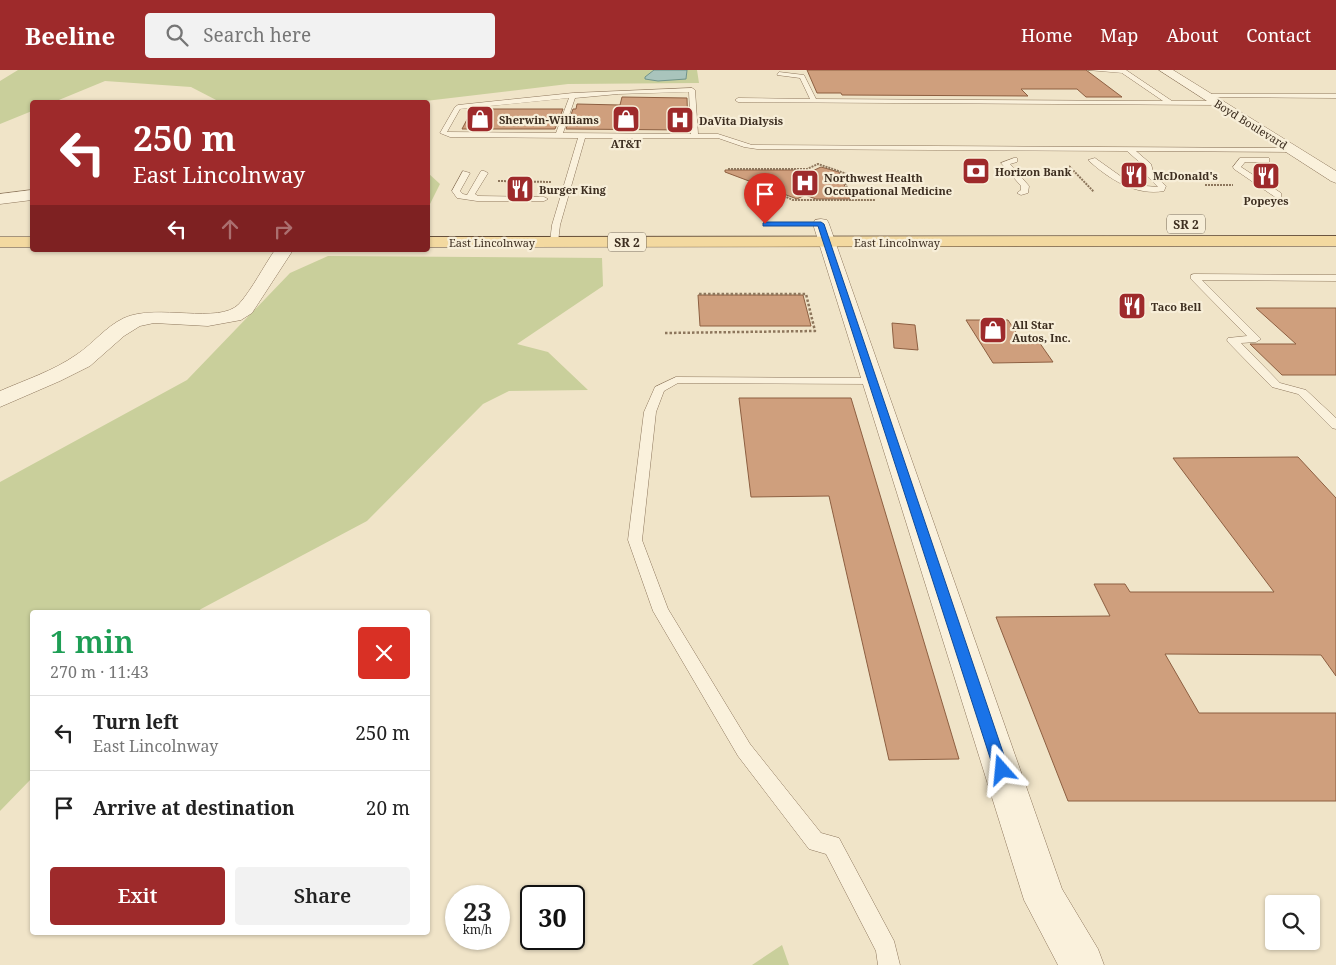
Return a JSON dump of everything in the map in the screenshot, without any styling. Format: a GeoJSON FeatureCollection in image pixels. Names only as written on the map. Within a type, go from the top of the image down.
{"type":"FeatureCollection","features":[{"type":"Feature","properties":{"kind":"main road","name":"East Lincolnway"},"geometry":{"type":"LineString","coordinates":[[537,224],[555,233],[576,224]]}},
{"type":"Feature","properties":{"kind":"main road"},"geometry":{"type":"LineString","coordinates":[[1036,224],[1050,241]]}},
{"type":"Feature","properties":{"kind":"main road","name":"East Lincolnway"},"geometry":{"type":"LineString","coordinates":[[430,242],[555,233],[822,229],[1050,241],[1336,241]]}},
{"type":"Feature","properties":{"kind":"main road"},"geometry":{"type":"LineString","coordinates":[[0,242],[30,242]]}},
{"type":"Feature","properties":{"kind":"street","name":"Boyd Boulevard"},"geometry":{"type":"LineString","coordinates":[[1165,70],[1336,178]]}},
{"type":"Feature","properties":{"kind":"street"},"geometry":{"type":"LineString","coordinates":[[0,199],[30,195]]}},
{"type":"Feature","properties":{"kind":"street"},"geometry":{"type":"LineString","coordinates":[[822,229],[874,381],[1044,900],[1082,965]]}},
{"type":"Feature","properties":{"kind":"street"},"geometry":{"type":"LineString","coordinates":[[0,400],[83,360],[123,327],[140,319],[158,316],[218,320],[237,315],[244,308],[283,252]]}},
{"type":"Feature","properties":{"kind":"lane"},"geometry":{"type":"LineString","coordinates":[[1091,70],[1123,70],[1164,99],[1174,103]]}},
{"type":"Feature","properties":{"kind":"lane"},"geometry":{"type":"LineString","coordinates":[[779,74],[802,76],[814,100]]}},
{"type":"Feature","properties":{"kind":"lane"},"geometry":{"type":"LineString","coordinates":[[695,136],[692,90],[618,92],[458,107],[443,133],[450,135],[695,136],[728,138],[742,146],[749,147],[1292,150]]}},
{"type":"Feature","properties":{"kind":"lane"},"geometry":{"type":"LineString","coordinates":[[559,135],[573,96]]}},
{"type":"Feature","properties":{"kind":"lane"},"geometry":{"type":"LineString","coordinates":[[738,100],[1174,103],[1336,96]]}},
{"type":"Feature","properties":{"kind":"lane"},"geometry":{"type":"LineString","coordinates":[[555,233],[582,136]]}},
{"type":"Feature","properties":{"kind":"lane"},"geometry":{"type":"LineString","coordinates":[[1092,160],[1102,166],[1114,178],[1133,187],[1153,190],[1160,189],[1162,186],[1151,176],[1148,166],[1129,149]]}},
{"type":"Feature","properties":{"kind":"lane"},"geometry":{"type":"LineString","coordinates":[[1014,160],[1005,163],[1025,186],[1025,191],[1021,193]]}},
{"type":"Feature","properties":{"kind":"lane"},"geometry":{"type":"LineString","coordinates":[[1266,160],[1242,160],[1237,167],[1278,195]]}},
{"type":"Feature","properties":{"kind":"lane"},"geometry":{"type":"LineString","coordinates":[[466,173],[456,191],[460,196],[477,199],[544,199]]}},
{"type":"Feature","properties":{"kind":"lane"},"geometry":{"type":"LineString","coordinates":[[477,199],[471,196],[484,173]]}},
{"type":"Feature","properties":{"kind":"lane"},"geometry":{"type":"LineString","coordinates":[[1336,278],[1194,277],[1256,340],[1232,340],[1276,385],[1302,392],[1336,425]]}},
{"type":"Feature","properties":{"kind":"lane"},"geometry":{"type":"LineString","coordinates":[[874,381],[676,380],[660,389],[650,412],[635,540],[661,611],[744,750],[816,842],[832,845],[886,949],[889,965]]}},
{"type":"Feature","properties":{"kind":"path"},"geometry":{"type":"LineString","coordinates":[[728,169],[807,169],[818,164],[850,175],[842,178],[852,200]]}},
{"type":"Feature","properties":{"kind":"path"},"geometry":{"type":"LineString","coordinates":[[1069,166],[1094,192]]}},
{"type":"Feature","properties":{"kind":"path"},"geometry":{"type":"LineString","coordinates":[[1204,185],[1234,185]]}},
{"type":"Feature","properties":{"kind":"path"},"geometry":{"type":"LineString","coordinates":[[745,195],[782,195],[793,200],[875,200]]}},
{"type":"Feature","properties":{"kind":"path"},"geometry":{"type":"LineString","coordinates":[[665,333],[815,331],[806,294],[699,294]]}},
{"type":"Feature","properties":{"kind":"green space"},"geometry":{"type":"Polygon","coordinates":[[[18,70],[654,70],[645,78],[686,79],[687,70],[697,70],[699,83],[568,84],[430,100],[216,100],[191,87],[105,81],[59,100],[30,100],[30,112],[0,124],[0,81],[18,70]]]}},
{"type":"Feature","properties":{"kind":"green space"},"geometry":{"type":"Polygon","coordinates":[[[430,175],[440,184],[430,204],[430,175]]]}},
{"type":"Feature","properties":{"kind":"green space"},"geometry":{"type":"Polygon","coordinates":[[[328,256],[602,258],[603,286],[517,344],[548,352],[588,390],[509,391],[483,404],[367,521],[200,610],[30,610],[30,780],[0,811],[0,482],[187,380],[290,273],[328,256]]]}},
{"type":"Feature","properties":{"kind":"green space"},"geometry":{"type":"Polygon","coordinates":[[[782,945],[789,965],[752,965],[782,945]]]}},
{"type":"Feature","properties":{"kind":"water"},"geometry":{"type":"Polygon","coordinates":[[[654,70],[687,70],[686,79],[658,81],[645,79],[654,70]]]}},
{"type":"Feature","properties":{"kind":"building"},"geometry":{"type":"Polygon","coordinates":[[[807,70],[1086,70],[1122,97],[1086,97],[1077,89],[1021,89],[1028,96],[842,95],[841,93],[817,93],[807,70]]]}},
{"type":"Feature","properties":{"kind":"building"},"geometry":{"type":"Polygon","coordinates":[[[622,97],[687,98],[688,130],[566,129],[573,109],[576,109],[577,104],[620,105],[622,97]]]}},
{"type":"Feature","properties":{"kind":"building"},"geometry":{"type":"Polygon","coordinates":[[[563,109],[555,129],[462,129],[472,110],[563,109]]]}},
{"type":"Feature","properties":{"kind":"building","name":"Northwest Health Occupational Medicine"},"geometry":{"type":"Polygon","coordinates":[[[821,167],[839,172],[850,199],[816,199],[805,195],[797,199],[725,172],[725,170],[798,170],[808,173],[821,167]]]}},
{"type":"Feature","properties":{"kind":"building"},"geometry":{"type":"Polygon","coordinates":[[[698,295],[803,295],[811,326],[700,326],[698,295]]]}},
{"type":"Feature","properties":{"kind":"building"},"geometry":{"type":"Polygon","coordinates":[[[1256,308],[1336,308],[1336,375],[1282,375],[1250,344],[1296,344],[1256,308]]]}},
{"type":"Feature","properties":{"kind":"building"},"geometry":{"type":"Polygon","coordinates":[[[966,320],[1008,320],[1023,343],[1039,342],[1053,362],[993,363],[966,320]]]}},
{"type":"Feature","properties":{"kind":"building"},"geometry":{"type":"Polygon","coordinates":[[[892,323],[915,325],[918,350],[894,348],[892,323]]]}},
{"type":"Feature","properties":{"kind":"building"},"geometry":{"type":"Polygon","coordinates":[[[739,398],[851,398],[959,759],[889,760],[829,496],[751,497],[739,398]]]}},
{"type":"Feature","properties":{"kind":"building"},"geometry":{"type":"Polygon","coordinates":[[[1298,457],[1336,498],[1336,676],[1321,655],[1165,654],[1199,713],[1336,713],[1336,801],[1068,801],[996,617],[1110,616],[1094,584],[1125,584],[1130,592],[1274,592],[1173,458],[1298,457]]]}},
{"type":"Feature","properties":{"kind":"place","name":"Sherwin-Williams"},"geometry":{"type":"Point","coordinates":[480,119]}},
{"type":"Feature","properties":{"kind":"place","name":"AT&T"},"geometry":{"type":"Point","coordinates":[626,119]}},
{"type":"Feature","properties":{"kind":"place","name":"DaVita Dialysis"},"geometry":{"type":"Point","coordinates":[680,120]}},
{"type":"Feature","properties":{"kind":"place","name":"Horizon Bank"},"geometry":{"type":"Point","coordinates":[976,171]}},
{"type":"Feature","properties":{"kind":"place","name":"McDonald's"},"geometry":{"type":"Point","coordinates":[1134,175]}},
{"type":"Feature","properties":{"kind":"place","name":"Popeyes"},"geometry":{"type":"Point","coordinates":[1266,176]}},
{"type":"Feature","properties":{"kind":"place","name":"Northwest Health Occupational Medicine"},"geometry":{"type":"Point","coordinates":[805,183]}},
{"type":"Feature","properties":{"kind":"place","name":"Burger King"},"geometry":{"type":"Point","coordinates":[520,189]}},
{"type":"Feature","properties":{"kind":"place","name":"Taco Bell"},"geometry":{"type":"Point","coordinates":[1132,306]}},
{"type":"Feature","properties":{"kind":"place","name":"All Star Autos, Inc."},"geometry":{"type":"Point","coordinates":[993,330]}},
{"type":"Feature","properties":{"kind":"route"},"geometry":{"type":"LineString","coordinates":[[765,224],[821,224],[1002,770]]}}]}
